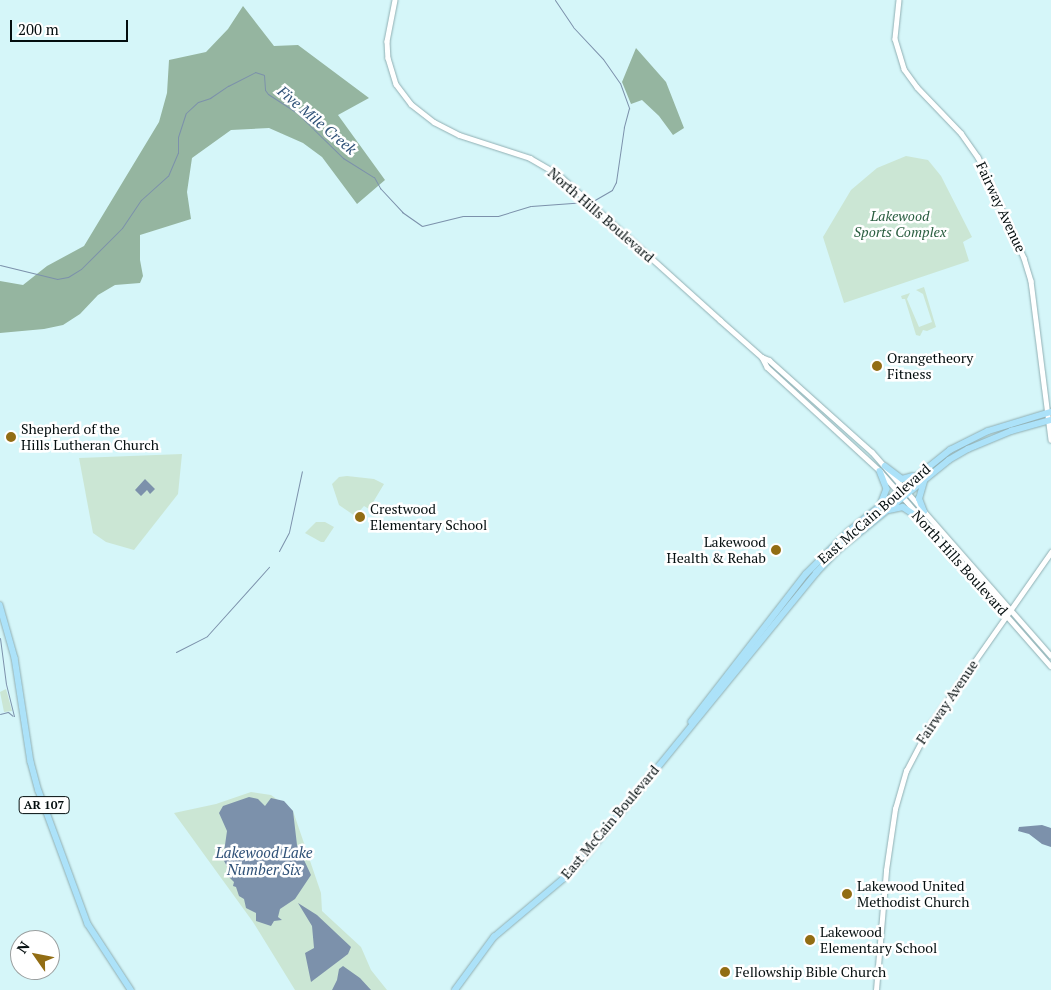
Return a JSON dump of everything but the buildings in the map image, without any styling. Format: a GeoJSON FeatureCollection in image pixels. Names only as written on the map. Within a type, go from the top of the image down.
{"type":"FeatureCollection","features":[{"type":"Feature","properties":{"kind":"main road","name":"East McCain Boulevard"},"geometry":{"type":"LineString","coordinates":[[680,738],[702,706],[806,574],[837,542],[880,505],[950,450],[978,436],[1049,413]]}},
{"type":"Feature","properties":{"kind":"main road","name":"East McCain Boulevard"},"geometry":{"type":"LineString","coordinates":[[455,990],[494,937],[563,879],[582,859],[680,738],[707,709],[816,573],[841,548],[928,477],[968,449],[1011,431],[1050,420]]}},
{"type":"Feature","properties":{"kind":"main road"},"geometry":{"type":"LineString","coordinates":[[885,466],[903,479],[922,472]]}},
{"type":"Feature","properties":{"kind":"main road"},"geometry":{"type":"LineString","coordinates":[[880,471],[887,489],[880,505]]}},
{"type":"Feature","properties":{"kind":"main road"},"geometry":{"type":"LineString","coordinates":[[924,512],[920,493],[928,477]]}},
{"type":"Feature","properties":{"kind":"main road"},"geometry":{"type":"LineString","coordinates":[[885,512],[903,507],[918,517]]}},
{"type":"Feature","properties":{"kind":"main road","name":"AR 107"},"geometry":{"type":"LineString","coordinates":[[0,605],[15,658],[31,762],[39,791],[88,924],[131,990]]}},
{"type":"Feature","properties":{"kind":"street","name":"North Hills Boulevard"},"geometry":{"type":"LineString","coordinates":[[395,0],[388,35],[388,58],[396,84],[411,104],[434,122],[459,135],[539,162],[558,174],[762,357],[769,360],[840,422],[885,466],[900,490]]}},
{"type":"Feature","properties":{"kind":"street","name":"Fairway Avenue"},"geometry":{"type":"LineString","coordinates":[[899,0],[895,39],[897,53],[904,69],[917,87],[961,133],[978,157],[1024,258],[1031,280],[1051,440]]}},
{"type":"Feature","properties":{"kind":"street","name":"North Hills Boulevard"},"geometry":{"type":"LineString","coordinates":[[762,357],[767,367],[924,512],[1051,656]]}},
{"type":"Feature","properties":{"kind":"street","name":"North Hills Boulevard"},"geometry":{"type":"LineString","coordinates":[[905,495],[918,517],[1051,666]]}},
{"type":"Feature","properties":{"kind":"street","name":"Fairway Avenue"},"geometry":{"type":"LineString","coordinates":[[876,990],[886,870],[895,809],[902,782],[922,737],[1051,552]]}},
{"type":"Feature","properties":{"kind":"green space"},"geometry":{"type":"Polygon","coordinates":[[[243,6],[274,46],[298,45],[369,98],[338,115],[385,180],[357,204],[322,157],[303,143],[269,128],[231,130],[192,158],[187,192],[191,219],[140,235],[140,260],[143,276],[140,283],[115,285],[98,295],[80,314],[63,325],[44,329],[0,333],[0,281],[23,285],[47,266],[84,246],[159,122],[167,93],[169,60],[206,52],[228,29],[243,6]]]}},
{"type":"Feature","properties":{"kind":"green space"},"geometry":{"type":"Polygon","coordinates":[[[636,48],[666,82],[684,128],[673,135],[659,116],[642,100],[631,104],[622,82],[636,48]]]}},
{"type":"Feature","properties":{"kind":"green space","name":"Lakewood Sports Complex"},"geometry":{"type":"Polygon","coordinates":[[[906,156],[928,160],[941,176],[972,237],[963,242],[969,261],[844,303],[823,237],[851,190],[877,168],[906,156]]]}},
{"type":"Feature","properties":{"kind":"green space"},"geometry":{"type":"Polygon","coordinates":[[[924,287],[936,327],[927,331],[923,330],[920,336],[916,335],[905,299],[902,299],[901,296],[910,293],[907,299],[919,327],[932,322],[923,294],[916,290],[924,287]]]}},
{"type":"Feature","properties":{"kind":"green space"},"geometry":{"type":"Polygon","coordinates":[[[182,454],[178,494],[134,550],[106,542],[93,533],[79,458],[182,454]]]}},
{"type":"Feature","properties":{"kind":"green space"},"geometry":{"type":"Polygon","coordinates":[[[339,477],[374,479],[384,484],[369,509],[364,506],[355,516],[339,505],[332,484],[339,477]]]}},
{"type":"Feature","properties":{"kind":"green space"},"geometry":{"type":"Polygon","coordinates":[[[316,522],[325,522],[334,527],[324,542],[305,533],[316,522]]]}},
{"type":"Feature","properties":{"kind":"green space"},"geometry":{"type":"Polygon","coordinates":[[[6,689],[12,711],[4,712],[0,692],[6,689]]]}},
{"type":"Feature","properties":{"kind":"green space"},"geometry":{"type":"Polygon","coordinates":[[[251,792],[271,795],[293,811],[321,893],[322,911],[361,947],[371,970],[387,990],[295,990],[253,922],[174,813],[216,804],[251,792]]]}},
{"type":"Feature","properties":{"kind":"water"},"geometry":{"type":"Polygon","coordinates":[[[145,479],[155,489],[150,494],[147,490],[141,496],[135,490],[145,479]]]}},
{"type":"Feature","properties":{"kind":"water","name":"Lakewood Lake Number Six"},"geometry":{"type":"Polygon","coordinates":[[[249,797],[258,799],[265,806],[271,798],[284,801],[293,811],[297,845],[311,875],[295,899],[280,909],[278,917],[282,920],[274,921],[271,926],[256,921],[256,913],[246,908],[244,899],[239,896],[236,887],[233,886],[234,882],[229,877],[229,870],[223,859],[227,831],[219,813],[223,806],[249,797]]]}},
{"type":"Feature","properties":{"kind":"water"},"geometry":{"type":"Polygon","coordinates":[[[1042,825],[1051,828],[1051,847],[1042,844],[1029,834],[1018,831],[1019,827],[1042,825]]]}},
{"type":"Feature","properties":{"kind":"water"},"geometry":{"type":"Polygon","coordinates":[[[298,903],[317,915],[351,947],[348,954],[311,982],[305,953],[314,948],[312,926],[298,903]]]}},
{"type":"Feature","properties":{"kind":"water"},"geometry":{"type":"Polygon","coordinates":[[[343,966],[360,978],[371,990],[332,990],[337,980],[339,969],[343,966]]]}},
{"type":"Feature","properties":{"kind":"waterway","name":"Five Mile Creek"},"geometry":{"type":"LineString","coordinates":[[555,0],[573,27],[603,59],[620,83],[629,108],[624,127],[616,182],[612,190],[590,201]]}},
{"type":"Feature","properties":{"kind":"waterway","name":"Five Mile Creek"},"geometry":{"type":"LineString","coordinates":[[0,265],[57,279],[68,277],[81,269],[122,228],[141,200],[168,176],[178,153],[178,137],[186,113],[198,102],[210,98],[255,72],[264,75],[265,90],[268,94],[296,112],[343,158],[374,177],[380,188],[402,212],[422,226],[463,216],[498,216],[531,206],[586,202]]}},
{"type":"Feature","properties":{"kind":"waterway"},"geometry":{"type":"LineString","coordinates":[[279,551],[289,532],[302,471]]}},
{"type":"Feature","properties":{"kind":"waterway"},"geometry":{"type":"LineString","coordinates":[[176,652],[207,636],[269,567]]}},
{"type":"Feature","properties":{"kind":"waterway"},"geometry":{"type":"LineString","coordinates":[[0,638],[6,684],[14,716]]}},
{"type":"Feature","properties":{"kind":"waterway"},"geometry":{"type":"LineString","coordinates":[[0,714],[8,712],[13,716]]}},
{"type":"Feature","properties":{"kind":"place","name":"Orangetheory Fitness"},"geometry":{"type":"Point","coordinates":[877,366]}},
{"type":"Feature","properties":{"kind":"place","name":"Shepherd of the Hills Lutheran Church"},"geometry":{"type":"Point","coordinates":[11,437]}},
{"type":"Feature","properties":{"kind":"place","name":"Crestwood Elementary School"},"geometry":{"type":"Point","coordinates":[360,517]}},
{"type":"Feature","properties":{"kind":"place","name":"Lakewood Health & Rehab"},"geometry":{"type":"Point","coordinates":[776,550]}},
{"type":"Feature","properties":{"kind":"place","name":"Lakewood United Methodist Church"},"geometry":{"type":"Point","coordinates":[847,894]}},
{"type":"Feature","properties":{"kind":"place","name":"Lakewood Elementary School"},"geometry":{"type":"Point","coordinates":[810,940]}},
{"type":"Feature","properties":{"kind":"place","name":"Fellowship Bible Church"},"geometry":{"type":"Point","coordinates":[725,972]}}]}
